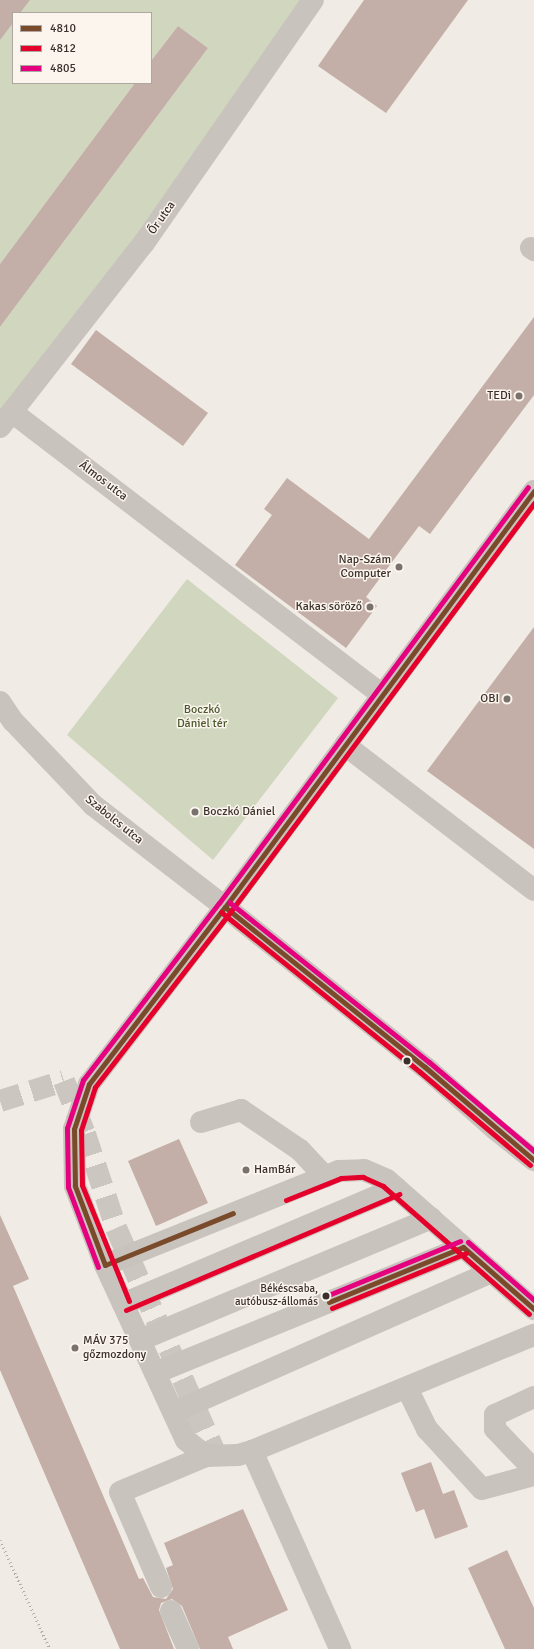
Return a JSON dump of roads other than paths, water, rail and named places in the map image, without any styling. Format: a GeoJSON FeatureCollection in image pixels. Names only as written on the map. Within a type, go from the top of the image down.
{"type":"FeatureCollection","features":[{"type":"Feature","properties":{"kind":"street","name":"Őr utca"},"geometry":{"type":"LineString","coordinates":[[6,419],[144,243],[313,0]]}},
{"type":"Feature","properties":{"kind":"street","name":"Álmos utca"},"geometry":{"type":"LineString","coordinates":[[6,419],[193,550],[382,695]]}},
{"type":"Feature","properties":{"kind":"street"},"geometry":{"type":"LineString","coordinates":[[206,1456],[186,1440],[105,1265],[75,1186],[74,1129],[89,1084],[225,907],[534,491]]}},
{"type":"Feature","properties":{"kind":"street","name":"Szabolcs utca"},"geometry":{"type":"LineString","coordinates":[[0,702],[13,721],[93,805],[225,907],[425,1067],[495,1129],[534,1160]]}},
{"type":"Feature","properties":{"kind":"street"},"geometry":{"type":"LineString","coordinates":[[345,745],[534,890]]}},
{"type":"Feature","properties":{"kind":"street"},"geometry":{"type":"LineString","coordinates":[[201,1122],[241,1110],[300,1150],[324,1177]]}},
{"type":"Feature","properties":{"kind":"street"},"geometry":{"type":"LineString","coordinates":[[105,1265],[339,1171],[364,1170],[387,1180],[534,1309]]}},
{"type":"Feature","properties":{"kind":"street"},"geometry":{"type":"LineString","coordinates":[[123,1304],[396,1188]]}},
{"type":"Feature","properties":{"kind":"street"},"geometry":{"type":"LineString","coordinates":[[140,1340],[431,1218]]}},
{"type":"Feature","properties":{"kind":"street"},"geometry":{"type":"LineString","coordinates":[[156,1373],[463,1247]]}},
{"type":"Feature","properties":{"kind":"street"},"geometry":{"type":"LineString","coordinates":[[174,1412],[492,1272]]}},
{"type":"Feature","properties":{"kind":"street"},"geometry":{"type":"LineString","coordinates":[[161,1587],[120,1492],[206,1456],[238,1455],[252,1451],[534,1335]]}},
{"type":"Feature","properties":{"kind":"street"},"geometry":{"type":"LineString","coordinates":[[407,1388],[427,1429],[482,1490],[534,1475]]}},
{"type":"Feature","properties":{"kind":"street"},"geometry":{"type":"LineString","coordinates":[[534,1397],[495,1415],[495,1429],[534,1470]]}},
{"type":"Feature","properties":{"kind":"street"},"geometry":{"type":"LineString","coordinates":[[252,1451],[340,1649]]}},
{"type":"Feature","properties":{"kind":"street"},"geometry":{"type":"LineString","coordinates":[[171,1610],[188,1649]]}},
{"type":"Feature","properties":{"kind":"tunnel"},"geometry":{"type":"LineString","coordinates":[[0,1101],[64,1081],[85,1134],[116,1228],[218,1459]]}},
{"type":"Feature","properties":{"kind":"railway"},"geometry":{"type":"LineString","coordinates":[[0,1540],[50,1649]]}},
{"type":"Feature","properties":{"kind":"place","name":"TEDi"},"geometry":{"type":"Point","coordinates":[519,396]}},
{"type":"Feature","properties":{"kind":"place","name":"Nap-Szám Computer"},"geometry":{"type":"Point","coordinates":[399,567]}},
{"type":"Feature","properties":{"kind":"place","name":"Kakas söröző"},"geometry":{"type":"Point","coordinates":[370,607]}},
{"type":"Feature","properties":{"kind":"place","name":"OBI"},"geometry":{"type":"Point","coordinates":[507,699]}},
{"type":"Feature","properties":{"kind":"place","name":"Boczkó Dániel"},"geometry":{"type":"Point","coordinates":[195,812]}},
{"type":"Feature","properties":{"kind":"place","name":"HamBár"},"geometry":{"type":"Point","coordinates":[246,1170]}},
{"type":"Feature","properties":{"kind":"place","name":"Békéscsaba, autóbusz-állomás"},"geometry":{"type":"Point","coordinates":[326,1296]}},
{"type":"Feature","properties":{"kind":"place","name":"MÁV 375 gőzmozdony"},"geometry":{"type":"Point","coordinates":[75,1348]}},
{"type":"Feature","properties":{"kind":"park label","name":"Boczkó Dániel tér"},"geometry":{"type":"Point","coordinates":[202,717]}}]}
